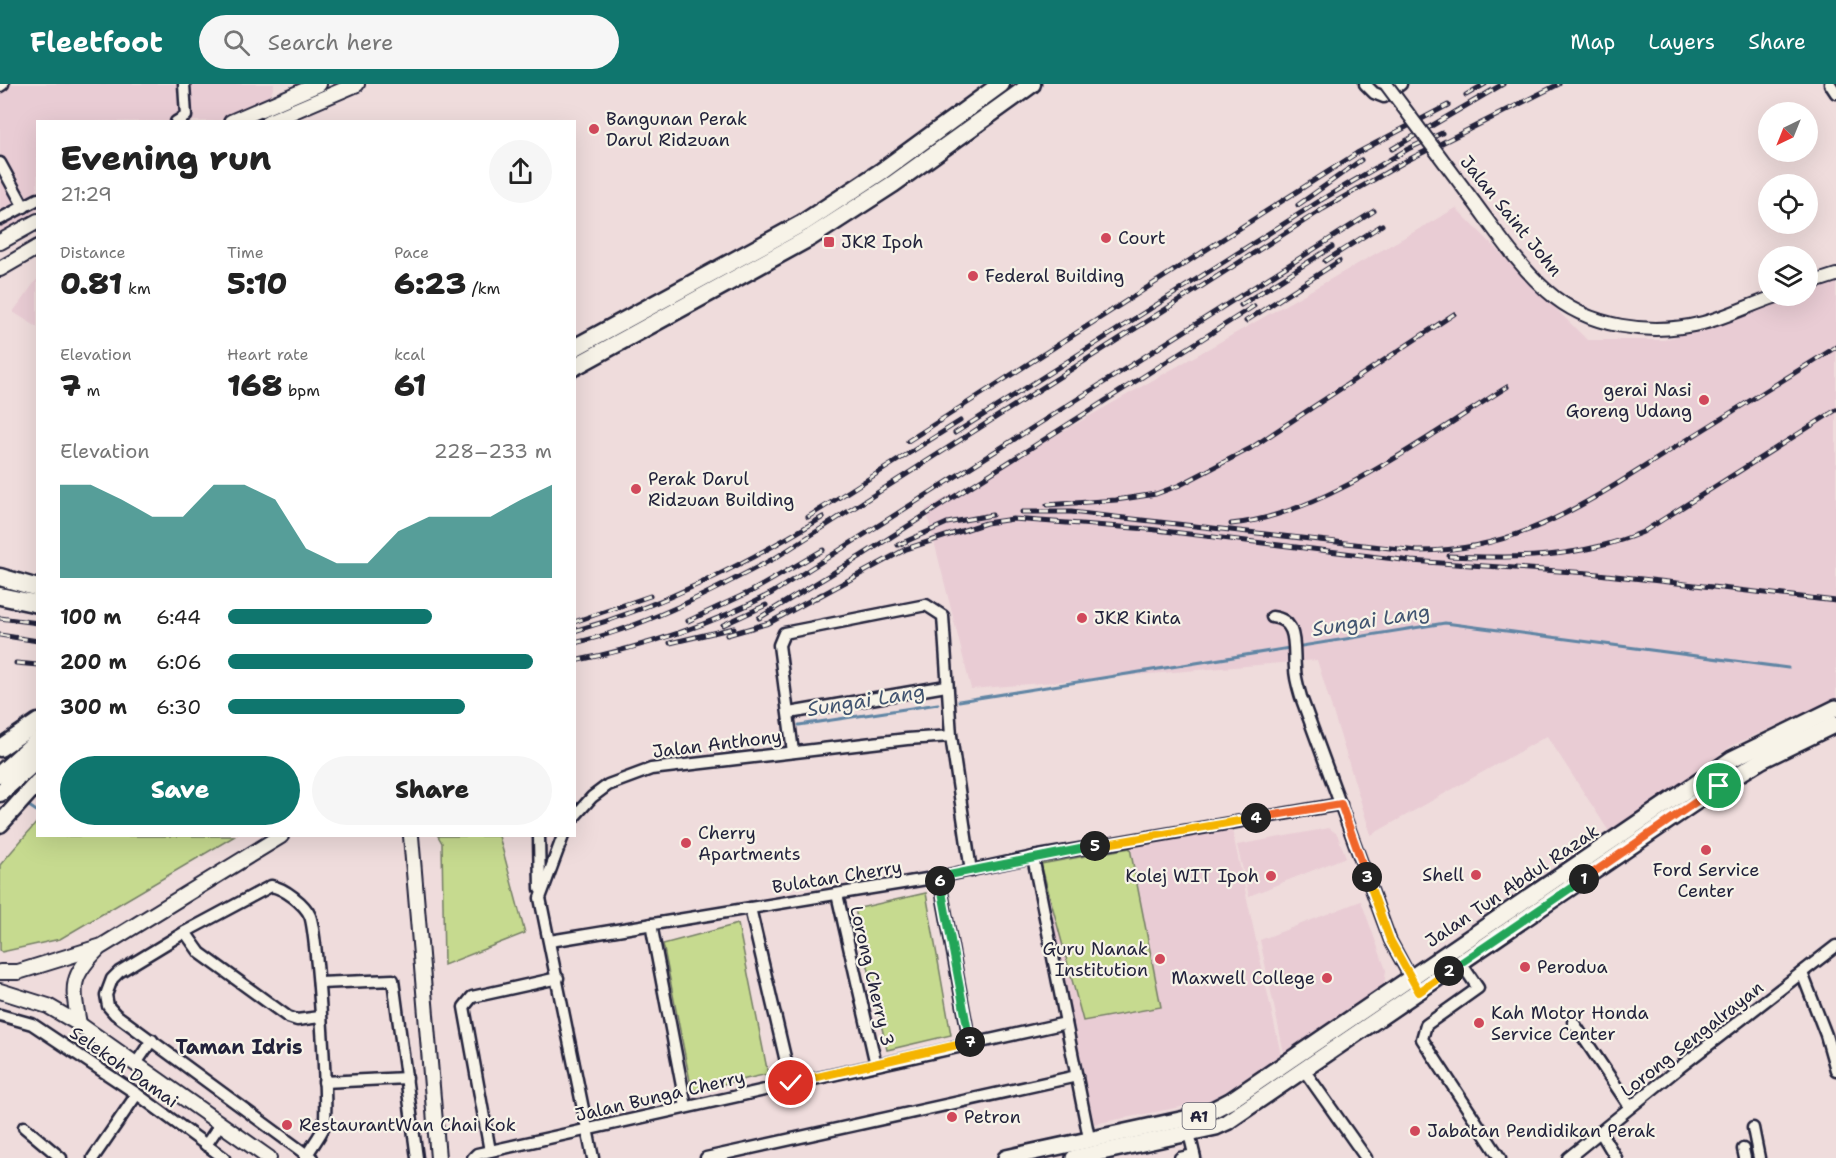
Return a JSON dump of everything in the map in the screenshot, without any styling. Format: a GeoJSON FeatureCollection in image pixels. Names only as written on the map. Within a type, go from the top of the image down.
{"type":"FeatureCollection","features":[{"type":"Feature","properties":{"kind":"highway"},"geometry":{"type":"LineString","coordinates":[[576,347],[810,219],[882,171],[1001,84]]}},
{"type":"Feature","properties":{"kind":"highway"},"geometry":{"type":"LineString","coordinates":[[576,367],[811,237],[885,190],[1032,84]]}},
{"type":"Feature","properties":{"kind":"highway"},"geometry":{"type":"LineString","coordinates":[[0,577],[36,587]]}},
{"type":"Feature","properties":{"kind":"highway"},"geometry":{"type":"LineString","coordinates":[[0,596],[36,604]]}},
{"type":"Feature","properties":{"kind":"highway"},"geometry":{"type":"LineString","coordinates":[[0,748],[36,723]]}},
{"type":"Feature","properties":{"kind":"highway"},"geometry":{"type":"LineString","coordinates":[[0,774],[36,742]]}},
{"type":"Feature","properties":{"kind":"highway"},"geometry":{"type":"LineString","coordinates":[[0,793],[36,761]]}},
{"type":"Feature","properties":{"kind":"highway"},"geometry":{"type":"LineString","coordinates":[[0,824],[36,784]]}},
{"type":"Feature","properties":{"kind":"main road"},"geometry":{"type":"LineString","coordinates":[[235,120],[291,89],[319,84]]}},
{"type":"Feature","properties":{"kind":"main road"},"geometry":{"type":"LineString","coordinates":[[273,120],[357,84]]}},
{"type":"Feature","properties":{"kind":"main road"},"geometry":{"type":"LineString","coordinates":[[0,242],[36,222]]}},
{"type":"Feature","properties":{"kind":"main road"},"geometry":{"type":"LineString","coordinates":[[0,249],[36,230]]}},
{"type":"Feature","properties":{"kind":"main road"},"geometry":{"type":"LineString","coordinates":[[0,259],[36,241]]}},
{"type":"Feature","properties":{"kind":"main road"},"geometry":{"type":"LineString","coordinates":[[0,269],[36,248]]}},
{"type":"Feature","properties":{"kind":"main road","name":"Jalan Tun Abdul Razak"},"geometry":{"type":"LineString","coordinates":[[1074,1158],[1189,1133],[1227,1122],[1304,1070],[1415,986],[1732,759],[1836,708]]}},
{"type":"Feature","properties":{"kind":"main road","name":"Jalan Tun Abdul Razak"},"geometry":{"type":"LineString","coordinates":[[1006,1158],[1089,1138],[1203,1115],[1237,1096],[1327,1035],[1461,963],[1740,772],[1836,724]]}},
{"type":"Feature","properties":{"kind":"main road"},"geometry":{"type":"LineString","coordinates":[[79,1024],[74,984],[81,966],[102,946],[279,837]]}},
{"type":"Feature","properties":{"kind":"main road"},"geometry":{"type":"LineString","coordinates":[[411,837],[438,1158]]}},
{"type":"Feature","properties":{"kind":"main road"},"geometry":{"type":"LineString","coordinates":[[0,972],[18,972],[102,946]]}},
{"type":"Feature","properties":{"kind":"main road"},"geometry":{"type":"LineString","coordinates":[[0,991],[48,1006],[79,1024],[137,1062],[269,1158]]}},
{"type":"Feature","properties":{"kind":"main road"},"geometry":{"type":"LineString","coordinates":[[1237,1096],[1251,1091],[1285,1069],[1301,1066],[1304,1070],[1307,1058],[1327,1035]]}},
{"type":"Feature","properties":{"kind":"street"},"geometry":{"type":"LineString","coordinates":[[179,120],[186,116],[184,84]]}},
{"type":"Feature","properties":{"kind":"street"},"geometry":{"type":"LineString","coordinates":[[1365,84],[1374,93],[1384,96],[1401,84]]}},
{"type":"Feature","properties":{"kind":"street","name":"Jalan Saint John"},"geometry":{"type":"LineString","coordinates":[[1386,84],[1539,275],[1569,300],[1599,314],[1635,322],[1687,321],[1758,295]]}},
{"type":"Feature","properties":{"kind":"street","name":"Jalan Saint John"},"geometry":{"type":"LineString","coordinates":[[1394,84],[1523,267],[1549,293],[1566,305],[1598,320],[1635,328],[1672,329],[1716,319],[1758,303]]}},
{"type":"Feature","properties":{"kind":"street"},"geometry":{"type":"LineString","coordinates":[[1830,84],[1836,93]]}},
{"type":"Feature","properties":{"kind":"street"},"geometry":{"type":"LineString","coordinates":[[291,89],[301,108]]}},
{"type":"Feature","properties":{"kind":"street"},"geometry":{"type":"LineString","coordinates":[[0,163],[24,207]]}},
{"type":"Feature","properties":{"kind":"street"},"geometry":{"type":"LineString","coordinates":[[0,219],[36,200]]}},
{"type":"Feature","properties":{"kind":"street"},"geometry":{"type":"LineString","coordinates":[[1818,274],[1836,268]]}},
{"type":"Feature","properties":{"kind":"street"},"geometry":{"type":"LineString","coordinates":[[1818,281],[1836,275]]}},
{"type":"Feature","properties":{"kind":"street"},"geometry":{"type":"LineString","coordinates":[[793,752],[779,645],[784,633],[926,604],[943,616],[951,736],[971,871]]}},
{"type":"Feature","properties":{"kind":"street"},"geometry":{"type":"LineString","coordinates":[[1272,617],[1288,624],[1293,640],[1300,696],[1390,940],[1415,986]]}},
{"type":"Feature","properties":{"kind":"street"},"geometry":{"type":"LineString","coordinates":[[789,713],[946,686]]}},
{"type":"Feature","properties":{"kind":"street","name":"Jalan Anthony"},"geometry":{"type":"LineString","coordinates":[[576,815],[592,797],[608,785],[651,769],[951,736]]}},
{"type":"Feature","properties":{"kind":"street","name":"Bulatan Cherry"},"geometry":{"type":"LineString","coordinates":[[550,941],[939,877],[1033,857],[1341,804]]}},
{"type":"Feature","properties":{"kind":"street"},"geometry":{"type":"LineString","coordinates":[[538,837],[540,898],[593,1158]]}},
{"type":"Feature","properties":{"kind":"street"},"geometry":{"type":"LineString","coordinates":[[540,898],[563,837]]}},
{"type":"Feature","properties":{"kind":"street"},"geometry":{"type":"LineString","coordinates":[[1033,857],[1089,1138]]}},
{"type":"Feature","properties":{"kind":"street"},"geometry":{"type":"LineString","coordinates":[[939,877],[970,1044]]}},
{"type":"Feature","properties":{"kind":"street"},"geometry":{"type":"LineString","coordinates":[[279,887],[305,908],[310,915],[319,983],[324,1126],[308,1157],[111,1010],[106,1000],[106,990],[120,972],[185,932],[264,890],[279,887]]}},
{"type":"Feature","properties":{"kind":"street","name":"Lorong Cherry 3"},"geometry":{"type":"LineString","coordinates":[[837,894],[876,1065]]}},
{"type":"Feature","properties":{"kind":"street"},"geometry":{"type":"LineString","coordinates":[[750,908],[791,1083]]}},
{"type":"Feature","properties":{"kind":"street"},"geometry":{"type":"LineString","coordinates":[[651,924],[686,1107]]}},
{"type":"Feature","properties":{"kind":"street"},"geometry":{"type":"LineString","coordinates":[[185,932],[197,951],[288,1017],[297,1020],[320,1017]]}},
{"type":"Feature","properties":{"kind":"street","name":"Lorong Sengalrayan"},"geometry":{"type":"LineString","coordinates":[[1568,1158],[1836,946]]}},
{"type":"Feature","properties":{"kind":"street"},"geometry":{"type":"LineString","coordinates":[[1461,963],[1478,988],[1431,1020],[1423,1031],[1422,1039],[1500,1158]]}},
{"type":"Feature","properties":{"kind":"street"},"geometry":{"type":"LineString","coordinates":[[1802,973],[1826,1035],[1836,1070]]}},
{"type":"Feature","properties":{"kind":"street"},"geometry":{"type":"LineString","coordinates":[[490,1151],[464,1007],[472,997],[558,978]]}},
{"type":"Feature","properties":{"kind":"street"},"geometry":{"type":"LineString","coordinates":[[319,983],[393,981],[417,1158]]}},
{"type":"Feature","properties":{"kind":"street","name":"Selekoh Damai"},"geometry":{"type":"LineString","coordinates":[[0,1016],[32,1024],[137,1094],[224,1158]]}},
{"type":"Feature","properties":{"kind":"street"},"geometry":{"type":"LineString","coordinates":[[1573,1022],[1630,1107]]}},
{"type":"Feature","properties":{"kind":"street","name":"Jalan Bunga Cherry"},"geometry":{"type":"LineString","coordinates":[[473,1158],[477,1154],[587,1128],[1066,1023]]}},
{"type":"Feature","properties":{"kind":"street"},"geometry":{"type":"LineString","coordinates":[[137,1062],[152,1040]]}},
{"type":"Feature","properties":{"kind":"street"},"geometry":{"type":"LineString","coordinates":[[1304,1070],[1366,1158]]}},
{"type":"Feature","properties":{"kind":"street"},"geometry":{"type":"LineString","coordinates":[[706,1158],[1077,1076]]}},
{"type":"Feature","properties":{"kind":"street"},"geometry":{"type":"LineString","coordinates":[[324,1082],[407,1078]]}},
{"type":"Feature","properties":{"kind":"street"},"geometry":{"type":"LineString","coordinates":[[93,1158],[137,1094]]}},
{"type":"Feature","properties":{"kind":"street"},"geometry":{"type":"LineString","coordinates":[[206,1145],[221,1123]]}},
{"type":"Feature","properties":{"kind":"street"},"geometry":{"type":"LineString","coordinates":[[24,1127],[61,1158]]}},
{"type":"Feature","properties":{"kind":"street"},"geometry":{"type":"LineString","coordinates":[[1753,1128],[1759,1158]]}},
{"type":"Feature","properties":{"kind":"street"},"geometry":{"type":"LineString","coordinates":[[1180,1158],[1195,1157],[1189,1133]]}},
{"type":"Feature","properties":{"kind":"street"},"geometry":{"type":"LineString","coordinates":[[1601,1133],[1616,1158]]}},
{"type":"Feature","properties":{"kind":"shaded area"},"geometry":{"type":"Polygon","coordinates":[[[0,84],[274,84],[271,95],[221,120],[36,120],[36,217],[0,235],[0,84]]]}},
{"type":"Feature","properties":{"kind":"shaded area"},"geometry":{"type":"Polygon","coordinates":[[[1456,208],[1587,340],[1664,340],[1768,306],[1818,306],[1818,289],[1836,283],[1836,699],[1733,745],[1610,833],[1547,736],[1371,835],[1317,660],[971,689],[926,509],[1456,208]]]}},
{"type":"Feature","properties":{"kind":"shaded area"},"geometry":{"type":"Polygon","coordinates":[[[36,280],[36,326],[13,312],[36,280]]]}},
{"type":"Feature","properties":{"kind":"shaded area","name":"Kolej WIT Ipoh"},"geometry":{"type":"Polygon","coordinates":[[[1329,828],[1337,834],[1346,857],[1249,896],[1237,845],[1329,828]]]}},
{"type":"Feature","properties":{"kind":"shaded area","name":"Guru Nanak Institution"},"geometry":{"type":"Polygon","coordinates":[[[1232,830],[1281,1055],[1211,1101],[1094,1124],[1041,864],[1232,830]]]}},
{"type":"Feature","properties":{"kind":"shaded area","name":"Maxwell College"},"geometry":{"type":"Polygon","coordinates":[[[1361,901],[1386,970],[1384,987],[1284,1053],[1260,940],[1361,901]]]}},
{"type":"Feature","properties":{"kind":"green space"},"geometry":{"type":"Polygon","coordinates":[[[36,823],[36,837],[233,837],[60,939],[2,952],[0,950],[0,865],[36,823]]]}},
{"type":"Feature","properties":{"kind":"green space"},"geometry":{"type":"Polygon","coordinates":[[[439,837],[499,837],[525,933],[444,965],[442,843],[439,837]]]}},
{"type":"Feature","properties":{"kind":"green space"},"geometry":{"type":"Polygon","coordinates":[[[1130,848],[1161,1007],[1083,1021],[1041,864],[1130,848]]]}},
{"type":"Feature","properties":{"kind":"green space"},"geometry":{"type":"Polygon","coordinates":[[[926,893],[951,1035],[887,1050],[855,909],[926,893]]]}},
{"type":"Feature","properties":{"kind":"green space"},"geometry":{"type":"Polygon","coordinates":[[[738,924],[768,1074],[692,1091],[663,944],[738,924]]]}},
{"type":"Feature","properties":{"kind":"waterway","name":"Sungai Lang"},"geometry":{"type":"LineString","coordinates":[[959,701],[1445,623],[1788,668]]}},
{"type":"Feature","properties":{"kind":"waterway","name":"Sungai Lang"},"geometry":{"type":"LineString","coordinates":[[799,725],[938,704]]}},
{"type":"Feature","properties":{"kind":"waterway","name":"Sungai Lang"},"geometry":{"type":"LineString","coordinates":[[26,804],[36,811]]}},
{"type":"Feature","properties":{"kind":"railway"},"geometry":{"type":"LineString","coordinates":[[1466,95],[1485,84]]}},
{"type":"Feature","properties":{"kind":"railway"},"geometry":{"type":"LineString","coordinates":[[1392,149],[1503,84]]}},
{"type":"Feature","properties":{"kind":"railway"},"geometry":{"type":"LineString","coordinates":[[576,642],[652,618],[775,558],[1323,209],[1406,161],[1559,84]]}},
{"type":"Feature","properties":{"kind":"railway"},"geometry":{"type":"LineString","coordinates":[[908,441],[1357,153],[1448,105]]}},
{"type":"Feature","properties":{"kind":"railway"},"geometry":{"type":"LineString","coordinates":[[955,433],[1321,200],[1408,149],[1442,133]]}},
{"type":"Feature","properties":{"kind":"railway"},"geometry":{"type":"LineString","coordinates":[[1298,205],[1361,160]]}},
{"type":"Feature","properties":{"kind":"railway"},"geometry":{"type":"LineString","coordinates":[[576,661],[676,634],[724,616],[772,593],[1374,211]]}},
{"type":"Feature","properties":{"kind":"railway"},"geometry":{"type":"LineString","coordinates":[[1325,261],[1382,225]]}},
{"type":"Feature","properties":{"kind":"railway"},"geometry":{"type":"LineString","coordinates":[[1241,305],[1332,247]]}},
{"type":"Feature","properties":{"kind":"railway"},"geometry":{"type":"LineString","coordinates":[[1246,321],[1339,261]]}},
{"type":"Feature","properties":{"kind":"railway"},"geometry":{"type":"LineString","coordinates":[[759,618],[861,556],[1254,306]]}},
{"type":"Feature","properties":{"kind":"railway"},"geometry":{"type":"LineString","coordinates":[[1047,505],[1116,500],[1156,494],[1180,485],[1251,448],[1454,314]]}},
{"type":"Feature","properties":{"kind":"railway"},"geometry":{"type":"LineString","coordinates":[[1022,512],[1071,512],[1417,551],[1454,549],[1489,543],[1522,533],[1583,504],[1836,347]]}},
{"type":"Feature","properties":{"kind":"railway"},"geometry":{"type":"LineString","coordinates":[[1231,524],[1266,518],[1302,506],[1338,490],[1409,450],[1507,387]]}},
{"type":"Feature","properties":{"kind":"railway"},"geometry":{"type":"LineString","coordinates":[[1449,556],[1548,555],[1620,541],[1643,532],[1836,410]]}},
{"type":"Feature","properties":{"kind":"railway"},"geometry":{"type":"LineString","coordinates":[[808,517],[960,421]]}},
{"type":"Feature","properties":{"kind":"railway"},"geometry":{"type":"LineString","coordinates":[[898,545],[947,523],[992,515]]}},
{"type":"Feature","properties":{"kind":"railway"},"geometry":{"type":"LineString","coordinates":[[576,630],[639,609],[703,582],[823,517]]}},
{"type":"Feature","properties":{"kind":"railway"},"geometry":{"type":"LineString","coordinates":[[816,598],[906,549],[986,523],[1013,519],[1148,529],[1411,561],[1589,573],[1836,601]]}},
{"type":"Feature","properties":{"kind":"railway"},"geometry":{"type":"LineString","coordinates":[[688,621],[752,591],[823,550]]}},
{"type":"Feature","properties":{"kind":"railway"},"geometry":{"type":"LineString","coordinates":[[727,635],[769,623],[822,594]]}},
{"type":"Feature","properties":{"kind":"railway"},"geometry":{"type":"LineString","coordinates":[[576,621],[650,596]]}},
{"type":"Feature","properties":{"kind":"railway"},"geometry":{"type":"LineString","coordinates":[[723,625],[766,605]]}},
{"type":"Feature","properties":{"kind":"railway"},"geometry":{"type":"LineString","coordinates":[[0,618],[36,623]]}},
{"type":"Feature","properties":{"kind":"railway"},"geometry":{"type":"LineString","coordinates":[[670,643],[734,628]]}},
{"type":"Feature","properties":{"kind":"railway"},"geometry":{"type":"LineString","coordinates":[[0,635],[36,641]]}},
{"type":"Feature","properties":{"kind":"railway"},"geometry":{"type":"LineString","coordinates":[[16,663],[36,665]]}},
{"type":"Feature","properties":{"kind":"place","name":"Bangunan Perak Darul Ridzuan"},"geometry":{"type":"Point","coordinates":[594,129]}},
{"type":"Feature","properties":{"kind":"place","name":"Court"},"geometry":{"type":"Point","coordinates":[1106,238]}},
{"type":"Feature","properties":{"kind":"place","name":"JKR Ipoh"},"geometry":{"type":"Point","coordinates":[829,242]}},
{"type":"Feature","properties":{"kind":"place","name":"Federal Building"},"geometry":{"type":"Point","coordinates":[973,276]}},
{"type":"Feature","properties":{"kind":"place","name":"gerai Nasi Goreng Udang"},"geometry":{"type":"Point","coordinates":[1704,400]}},
{"type":"Feature","properties":{"kind":"place","name":"Perak Darul Ridzuan Building"},"geometry":{"type":"Point","coordinates":[636,489]}},
{"type":"Feature","properties":{"kind":"place","name":"JKR Kinta"},"geometry":{"type":"Point","coordinates":[1082,618]}},
{"type":"Feature","properties":{"kind":"place","name":"Cherry Apartments"},"geometry":{"type":"Point","coordinates":[686,843]}},
{"type":"Feature","properties":{"kind":"place","name":"Ford Service Center"},"geometry":{"type":"Point","coordinates":[1706,850]}},
{"type":"Feature","properties":{"kind":"place","name":"Shell"},"geometry":{"type":"Point","coordinates":[1476,875]}},
{"type":"Feature","properties":{"kind":"place","name":"Kolej WIT Ipoh"},"geometry":{"type":"Point","coordinates":[1271,876]}},
{"type":"Feature","properties":{"kind":"place","name":"Guru Nanak Institution"},"geometry":{"type":"Point","coordinates":[1160,959]}},
{"type":"Feature","properties":{"kind":"place","name":"Perodua"},"geometry":{"type":"Point","coordinates":[1525,967]}},
{"type":"Feature","properties":{"kind":"place","name":"Maxwell College"},"geometry":{"type":"Point","coordinates":[1327,978]}},
{"type":"Feature","properties":{"kind":"place","name":"Kah Motor Honda Service Center"},"geometry":{"type":"Point","coordinates":[1479,1023]}},
{"type":"Feature","properties":{"kind":"place","name":"Petron"},"geometry":{"type":"Point","coordinates":[952,1117]}},
{"type":"Feature","properties":{"kind":"place","name":"RestaurantWan Chai Kok"},"geometry":{"type":"Point","coordinates":[287,1125]}},
{"type":"Feature","properties":{"kind":"place","name":"Jabatan Pendidikan Perak"},"geometry":{"type":"Point","coordinates":[1415,1131]}},
{"type":"Feature","properties":{"kind":"district","name":"Taman Idris"},"geometry":{"type":"Point","coordinates":[239,1047]}},
{"type":"Feature","properties":{"kind":"route"},"geometry":{"type":"LineString","coordinates":[[791,1083],[970,1044],[939,877],[1033,857],[1341,804],[1390,940],[1404,969],[1419,992],[1719,786]]}}]}
